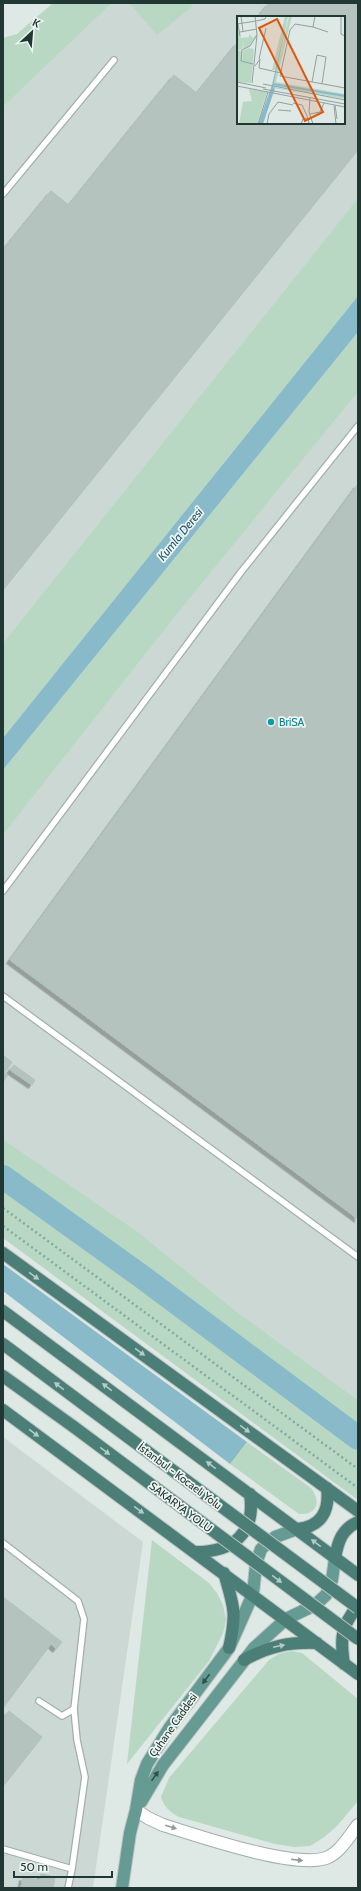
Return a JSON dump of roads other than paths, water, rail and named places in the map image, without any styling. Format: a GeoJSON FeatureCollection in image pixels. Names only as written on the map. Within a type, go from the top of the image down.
{"type":"FeatureCollection","features":[{"type":"Feature","properties":{"kind":"highway"},"geometry":{"type":"LineString","coordinates":[[3,1253],[358,1511]]}},
{"type":"Feature","properties":{"kind":"highway"},"geometry":{"type":"LineString","coordinates":[[3,1311],[358,1575]]}},
{"type":"Feature","properties":{"kind":"highway","name":"İstanbul - Kocaeli Yolu"},"geometry":{"type":"LineString","coordinates":[[3,1344],[358,1607]]}},
{"type":"Feature","properties":{"kind":"highway","name":"SAKARYA YOLU"},"geometry":{"type":"LineString","coordinates":[[3,1376],[358,1639]]}},
{"type":"Feature","properties":{"kind":"highway"},"geometry":{"type":"LineString","coordinates":[[3,1410],[253,1594],[358,1674]]}},
{"type":"Feature","properties":{"kind":"highway"},"geometry":{"type":"LineString","coordinates":[[297,1529],[309,1526],[322,1516],[329,1501],[327,1488]]}},
{"type":"Feature","properties":{"kind":"highway"},"geometry":{"type":"LineString","coordinates":[[196,1552],[213,1552],[226,1548],[240,1537],[250,1520],[252,1508],[250,1494]]}},
{"type":"Feature","properties":{"kind":"highway"},"geometry":{"type":"LineString","coordinates":[[335,1558],[338,1543],[343,1533],[350,1525],[358,1522]]}},
{"type":"Feature","properties":{"kind":"highway"},"geometry":{"type":"LineString","coordinates":[[224,1573],[235,1611],[229,1648]]}},
{"type":"Feature","properties":{"kind":"highway"},"geometry":{"type":"LineString","coordinates":[[344,1664],[341,1646],[342,1632],[349,1617],[358,1607]]}},
{"type":"Feature","properties":{"kind":"highway"},"geometry":{"type":"LineString","coordinates":[[244,1660],[263,1649],[294,1643],[317,1643]]}},
{"type":"Feature","properties":{"kind":"main road"},"geometry":{"type":"LineString","coordinates":[[253,1594],[256,1564],[261,1549],[275,1537],[297,1529]]}},
{"type":"Feature","properties":{"kind":"main road"},"geometry":{"type":"LineString","coordinates":[[286,1619],[315,1605],[326,1595],[332,1580],[335,1558]]}},
{"type":"Feature","properties":{"kind":"main road","name":"Çuhane Caddesi"},"geometry":{"type":"LineString","coordinates":[[122,1888],[130,1832],[136,1810],[141,1780],[156,1747],[229,1648],[253,1594]]}},
{"type":"Feature","properties":{"kind":"main road","name":"Çuhane Caddesi"},"geometry":{"type":"LineString","coordinates":[[136,1810],[151,1782],[163,1765],[244,1660],[254,1648],[286,1619]]}},
{"type":"Feature","properties":{"kind":"street"},"geometry":{"type":"LineString","coordinates":[[136,1810],[163,1825],[280,1857],[303,1861],[328,1857],[338,1850],[358,1826]]}},
{"type":"Feature","properties":{"kind":"lane"},"geometry":{"type":"LineString","coordinates":[[3,194],[114,60]]}},
{"type":"Feature","properties":{"kind":"lane"},"geometry":{"type":"LineString","coordinates":[[3,891],[241,572],[358,426]]}},
{"type":"Feature","properties":{"kind":"lane"},"geometry":{"type":"LineString","coordinates":[[3,996],[358,1257]]}},
{"type":"Feature","properties":{"kind":"lane"},"geometry":{"type":"LineString","coordinates":[[3,1543],[78,1601],[84,1619],[74,1709],[77,1740],[85,1777],[68,1888]]}},
{"type":"Feature","properties":{"kind":"lane"},"geometry":{"type":"LineString","coordinates":[[39,1702],[62,1716],[74,1709]]}},
{"type":"Feature","properties":{"kind":"lane"},"geometry":{"type":"LineString","coordinates":[[3,1849],[72,1869]]}},
{"type":"Feature","properties":{"kind":"water","name":"Kumla Deresi"},"geometry":{"type":"Polygon","coordinates":[[[358,296],[358,332],[3,770],[3,738],[358,296]]]}},
{"type":"Feature","properties":{"kind":"water"},"geometry":{"type":"Polygon","coordinates":[[[3,1264],[247,1442],[230,1464],[3,1291],[3,1264]]]}},
{"type":"Feature","properties":{"kind":"waterway"},"geometry":{"type":"LineString","coordinates":[[3,1177],[141,1276],[358,1438]]}},
{"type":"Feature","properties":{"kind":"place","name":"BriSA"},"geometry":{"type":"Point","coordinates":[271,722]}}]}
